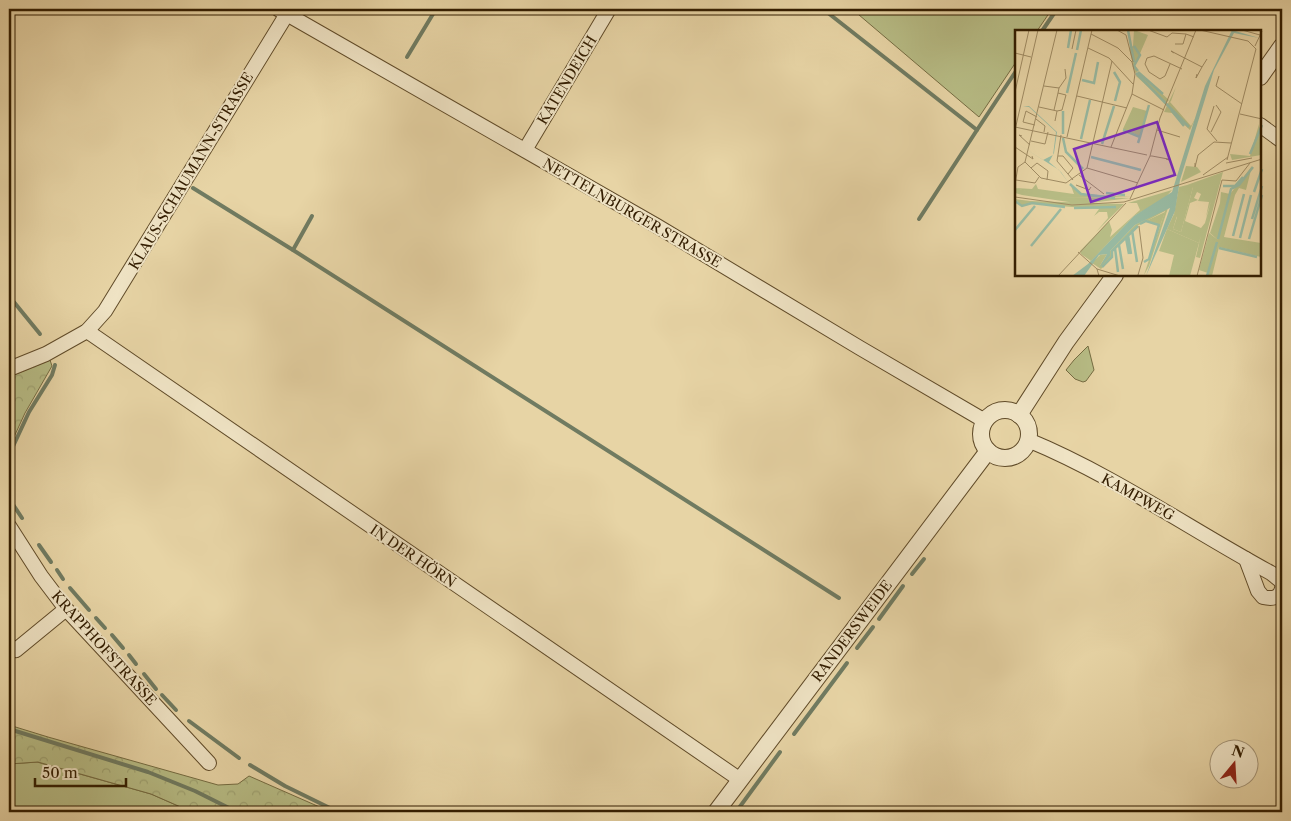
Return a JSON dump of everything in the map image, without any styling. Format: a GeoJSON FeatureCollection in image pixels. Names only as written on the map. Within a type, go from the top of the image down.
{"type":"FeatureCollection","features":[{"type":"Feature","properties":{"kind":"street","name":"KATENDEICH"},"geometry":{"type":"LineString","coordinates":[[525,150],[609,9]]}},
{"type":"Feature","properties":{"kind":"street","name":"NETTELNBURGER STRASSE"},"geometry":{"type":"LineString","coordinates":[[285,10],[702,253],[985,421]]}},
{"type":"Feature","properties":{"kind":"street","name":"KLAUS-SCHAUMANN-STRASSE"},"geometry":{"type":"LineString","coordinates":[[9,369],[46,354],[87,331],[105,311],[285,10]]}},
{"type":"Feature","properties":{"kind":"street"},"geometry":{"type":"LineString","coordinates":[[1261,76],[1282,46]]}},
{"type":"Feature","properties":{"kind":"street"},"geometry":{"type":"LineString","coordinates":[[1261,126],[1282,141]]}},
{"type":"Feature","properties":{"kind":"street"},"geometry":{"type":"LineString","coordinates":[[1019,415],[1066,342],[1114,276]]}},
{"type":"Feature","properties":{"kind":"street","name":"IN DER HÖRN"},"geometry":{"type":"LineString","coordinates":[[87,331],[739,780]]}},
{"type":"Feature","properties":{"kind":"street"},"geometry":{"type":"LineString","coordinates":[[997,411],[1012,412],[1019,415],[1025,421],[1028,428],[1028,440],[1023,450],[1009,457],[994,455],[988,451],[983,444],[981,436],[985,421],[997,411]]}},
{"type":"Feature","properties":{"kind":"street","name":"KAMPWEG"},"geometry":{"type":"LineString","coordinates":[[1028,440],[1059,453],[1162,510],[1271,573],[1282,584]]}},
{"type":"Feature","properties":{"kind":"street","name":"RANDERSWEIDE"},"geometry":{"type":"LineString","coordinates":[[716,812],[988,451]]}},
{"type":"Feature","properties":{"kind":"street","name":"KRAPPHOFSTRASSE"},"geometry":{"type":"LineString","coordinates":[[9,526],[41,576],[66,608],[209,763]]}},
{"type":"Feature","properties":{"kind":"street"},"geometry":{"type":"LineString","coordinates":[[1246,559],[1258,591],[1263,597],[1275,598],[1280,595],[1282,589]]}},
{"type":"Feature","properties":{"kind":"street"},"geometry":{"type":"LineString","coordinates":[[9,646],[16,650],[66,608]]}},
{"type":"Feature","properties":{"kind":"green space"},"geometry":{"type":"Polygon","coordinates":[[[852,9],[1052,9],[1038,30],[1015,30],[1015,63],[979,117],[852,9]]]}},
{"type":"Feature","properties":{"kind":"green space"},"geometry":{"type":"Polygon","coordinates":[[[1088,346],[1094,370],[1086,381],[1083,382],[1075,379],[1066,370],[1088,346]]]}},
{"type":"Feature","properties":{"kind":"green space"},"geometry":{"type":"Polygon","coordinates":[[[50,360],[52,366],[25,413],[9,448],[9,377],[50,360]]]}},
{"type":"Feature","properties":{"kind":"green space"},"geometry":{"type":"Polygon","coordinates":[[[9,725],[218,785],[238,784],[249,776],[331,812],[192,812],[151,794],[38,762],[9,764],[9,725]]]}},
{"type":"Feature","properties":{"kind":"green space"},"geometry":{"type":"Polygon","coordinates":[[[37,762],[151,794],[192,812],[9,812],[9,764],[37,762]]]}},
{"type":"Feature","properties":{"kind":"waterway"},"geometry":{"type":"LineString","coordinates":[[407,57],[436,9]]}},
{"type":"Feature","properties":{"kind":"waterway"},"geometry":{"type":"LineString","coordinates":[[823,9],[977,130],[919,219]]}},
{"type":"Feature","properties":{"kind":"waterway"},"geometry":{"type":"LineString","coordinates":[[1043,30],[1057,9]]}},
{"type":"Feature","properties":{"kind":"waterway"},"geometry":{"type":"LineString","coordinates":[[977,130],[1015,73]]}},
{"type":"Feature","properties":{"kind":"waterway"},"geometry":{"type":"LineString","coordinates":[[193,188],[839,598]]}},
{"type":"Feature","properties":{"kind":"waterway"},"geometry":{"type":"LineString","coordinates":[[293,250],[312,216]]}},
{"type":"Feature","properties":{"kind":"waterway"},"geometry":{"type":"LineString","coordinates":[[9,296],[40,334]]}},
{"type":"Feature","properties":{"kind":"waterway"},"geometry":{"type":"LineString","coordinates":[[9,455],[29,412],[52,375],[55,365]]}},
{"type":"Feature","properties":{"kind":"waterway"},"geometry":{"type":"LineString","coordinates":[[12,503],[22,518]]}},
{"type":"Feature","properties":{"kind":"waterway"},"geometry":{"type":"LineString","coordinates":[[39,545],[51,562]]}},
{"type":"Feature","properties":{"kind":"waterway"},"geometry":{"type":"LineString","coordinates":[[912,574],[924,559]]}},
{"type":"Feature","properties":{"kind":"waterway"},"geometry":{"type":"LineString","coordinates":[[57,570],[63,579]]}},
{"type":"Feature","properties":{"kind":"waterway"},"geometry":{"type":"LineString","coordinates":[[879,619],[903,586]]}},
{"type":"Feature","properties":{"kind":"waterway"},"geometry":{"type":"LineString","coordinates":[[70,588],[89,610]]}},
{"type":"Feature","properties":{"kind":"waterway"},"geometry":{"type":"LineString","coordinates":[[96,618],[105,628]]}},
{"type":"Feature","properties":{"kind":"waterway"},"geometry":{"type":"LineString","coordinates":[[857,648],[873,627]]}},
{"type":"Feature","properties":{"kind":"waterway"},"geometry":{"type":"LineString","coordinates":[[112,635],[123,648]]}},
{"type":"Feature","properties":{"kind":"waterway"},"geometry":{"type":"LineString","coordinates":[[129,655],[136,664]]}},
{"type":"Feature","properties":{"kind":"waterway"},"geometry":{"type":"LineString","coordinates":[[794,734],[847,663]]}},
{"type":"Feature","properties":{"kind":"waterway"},"geometry":{"type":"LineString","coordinates":[[144,674],[156,689]]}},
{"type":"Feature","properties":{"kind":"waterway"},"geometry":{"type":"LineString","coordinates":[[162,695],[176,710]]}},
{"type":"Feature","properties":{"kind":"waterway"},"geometry":{"type":"LineString","coordinates":[[189,721],[239,758]]}},
{"type":"Feature","properties":{"kind":"waterway"},"geometry":{"type":"LineString","coordinates":[[9,729],[148,772],[195,791],[237,812]]}},
{"type":"Feature","properties":{"kind":"waterway"},"geometry":{"type":"LineString","coordinates":[[736,812],[780,752]]}},
{"type":"Feature","properties":{"kind":"waterway"},"geometry":{"type":"LineString","coordinates":[[250,765],[285,786],[338,812]]}}]}
